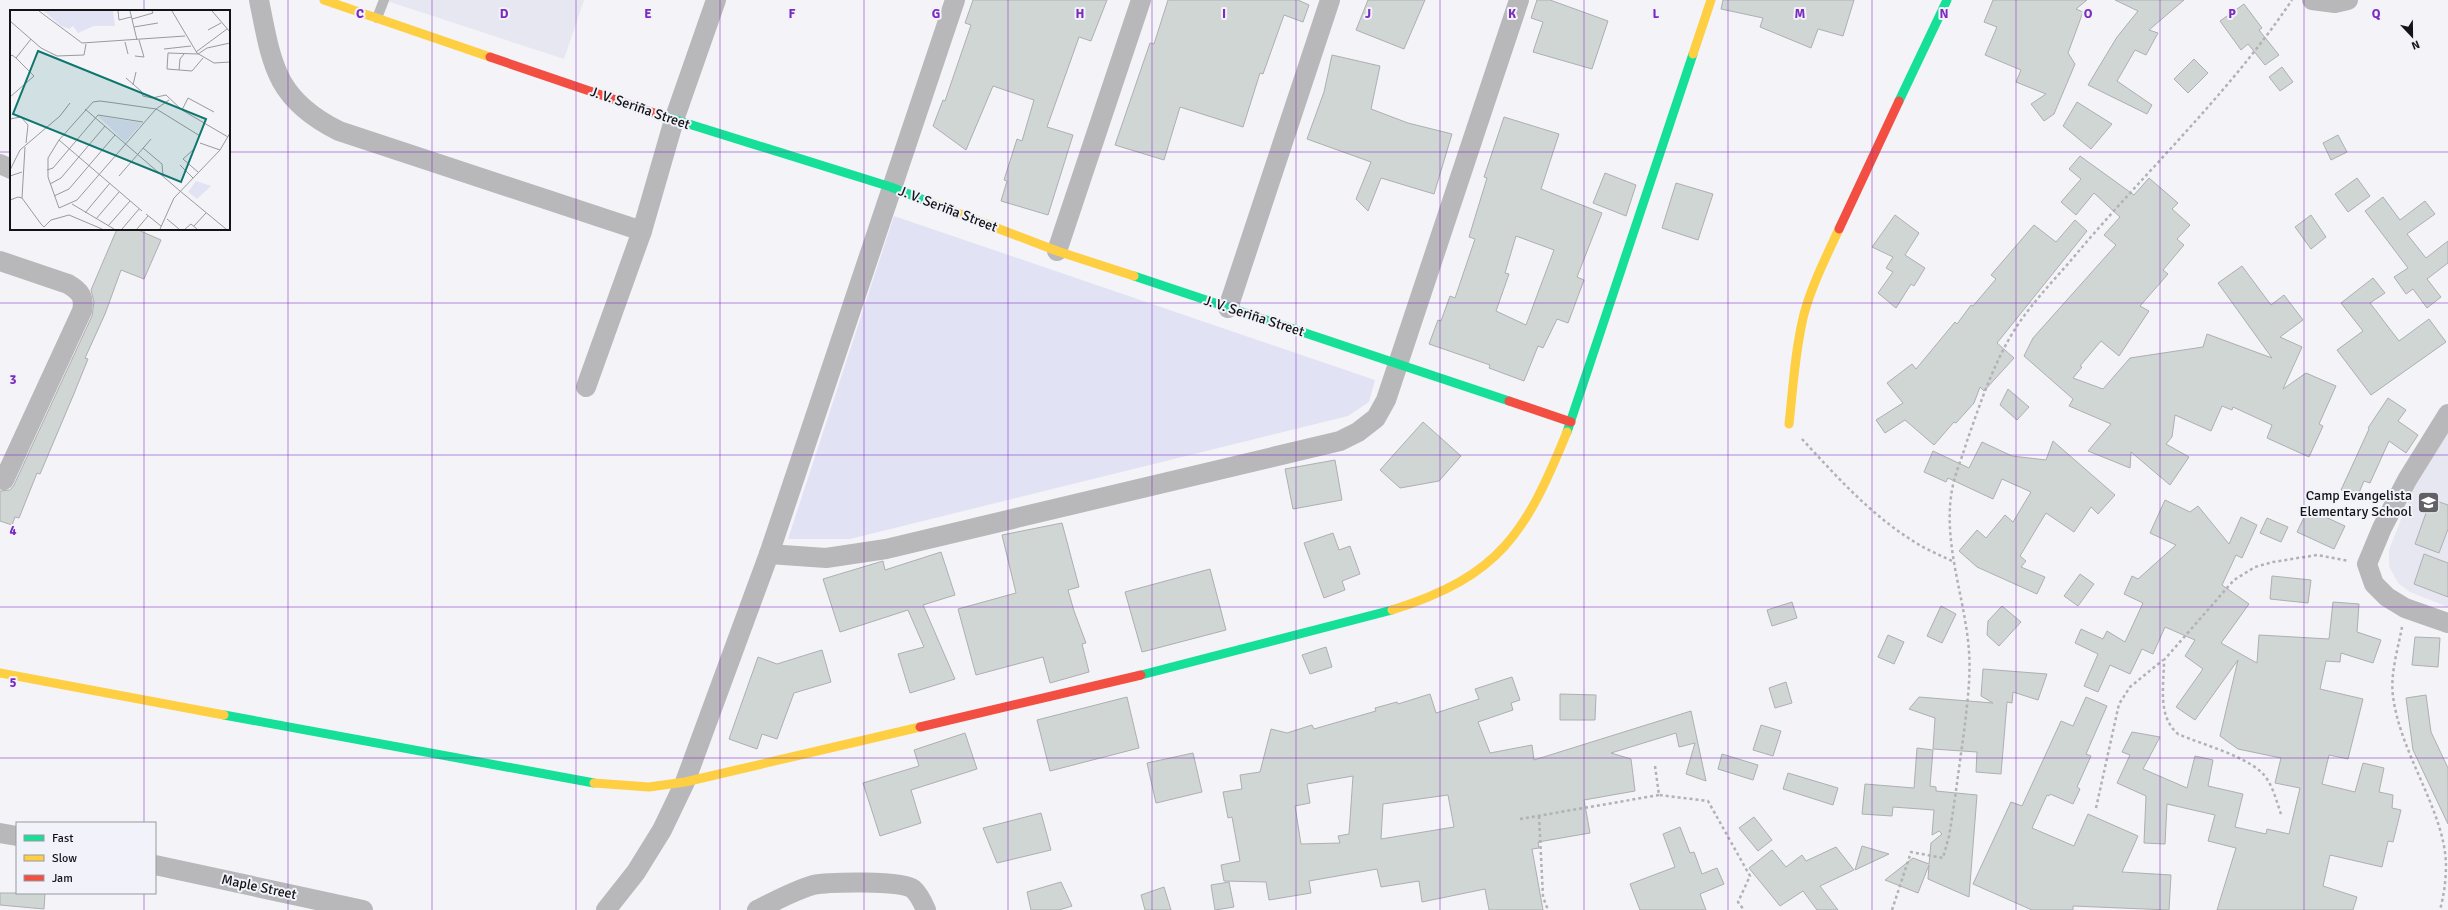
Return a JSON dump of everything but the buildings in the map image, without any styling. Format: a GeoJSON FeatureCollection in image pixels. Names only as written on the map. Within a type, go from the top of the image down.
{"type":"FeatureCollection","features":[{"type":"Feature","properties":{"kind":"street"},"geometry":{"type":"LineString","coordinates":[[259,0],[268,48],[280,82],[292,100],[321,122],[338,132],[642,231]]}},
{"type":"Feature","properties":{"kind":"street","name":"J. V. Seriña Street"},"geometry":{"type":"LineString","coordinates":[[324,0],[674,120],[891,188],[1057,251],[1399,363],[1571,422]]}},
{"type":"Feature","properties":{"kind":"street"},"geometry":{"type":"LineString","coordinates":[[586,387],[642,231],[674,120],[716,0]]}},
{"type":"Feature","properties":{"kind":"street"},"geometry":{"type":"LineString","coordinates":[[606,910],[636,872],[662,830],[685,782],[769,554],[954,0]]}},
{"type":"Feature","properties":{"kind":"street"},"geometry":{"type":"LineString","coordinates":[[1057,251],[1141,0]]}},
{"type":"Feature","properties":{"kind":"street"},"geometry":{"type":"LineString","coordinates":[[1228,308],[1330,0]]}},
{"type":"Feature","properties":{"kind":"street"},"geometry":{"type":"LineString","coordinates":[[769,554],[826,558],[859,555],[1340,441],[1358,432],[1376,418],[1386,400],[1519,0]]}},
{"type":"Feature","properties":{"kind":"street"},"geometry":{"type":"LineString","coordinates":[[0,673],[588,783],[649,786],[685,782],[1223,656],[1416,604],[1453,587],[1481,569],[1503,550],[1526,520],[1544,489],[1571,422],[1711,0]]}},
{"type":"Feature","properties":{"kind":"street"},"geometry":{"type":"LineString","coordinates":[[1789,424],[1796,355],[1804,314],[1818,278],[1947,0]]}},
{"type":"Feature","properties":{"kind":"street"},"geometry":{"type":"LineString","coordinates":[[2312,0],[2335,3],[2348,0]]}},
{"type":"Feature","properties":{"kind":"street"},"geometry":{"type":"LineString","coordinates":[[0,164],[10,168]]}},
{"type":"Feature","properties":{"kind":"street"},"geometry":{"type":"LineString","coordinates":[[0,261],[68,284],[77,289],[84,303],[82,311],[4,480]]}},
{"type":"Feature","properties":{"kind":"street"},"geometry":{"type":"LineString","coordinates":[[2448,414],[2407,480],[2382,528],[2367,564],[2374,584],[2387,597],[2405,608],[2448,623]]}},
{"type":"Feature","properties":{"kind":"street"},"geometry":{"type":"LineString","coordinates":[[0,833],[16,836]]}},
{"type":"Feature","properties":{"kind":"street","name":"Maple Street"},"geometry":{"type":"LineString","coordinates":[[156,865],[356,909]]}},
{"type":"Feature","properties":{"kind":"street"},"geometry":{"type":"LineString","coordinates":[[757,910],[785,896],[814,885],[888,883],[907,885],[913,889],[926,910]]}},
{"type":"Feature","properties":{"kind":"lane"},"geometry":{"type":"LineString","coordinates":[[377,18],[384,0]]}},
{"type":"Feature","properties":{"kind":"path"},"geometry":{"type":"LineString","coordinates":[[1892,910],[1911,852],[1943,858],[1949,836],[1969,684],[1969,652],[1965,613],[1954,562],[1949,508],[1953,484],[1989,382],[2002,352],[2018,325],[2121,201],[2218,96],[2252,55],[2292,0]]}},
{"type":"Feature","properties":{"kind":"path"},"geometry":{"type":"LineString","coordinates":[[1789,424],[1837,476],[1888,523],[1914,542],[1954,562]]}},
{"type":"Feature","properties":{"kind":"path"},"geometry":{"type":"LineString","coordinates":[[2096,808],[2119,704],[2130,687],[2164,660],[2234,580],[2255,567],[2273,562],[2317,555],[2367,564]]}},
{"type":"Feature","properties":{"kind":"path"},"geometry":{"type":"LineString","coordinates":[[2405,608],[2394,666],[2393,695],[2405,748],[2441,835],[2446,864],[2444,893],[2440,910]]}},
{"type":"Feature","properties":{"kind":"path"},"geometry":{"type":"LineString","coordinates":[[2164,660],[2163,704],[2165,718],[2170,727],[2178,734],[2246,762],[2260,771],[2272,787],[2281,814]]}},
{"type":"Feature","properties":{"kind":"path"},"geometry":{"type":"LineString","coordinates":[[1655,766],[1658,795]]}},
{"type":"Feature","properties":{"kind":"path"},"geometry":{"type":"LineString","coordinates":[[1520,820],[1658,795],[1708,801],[1750,876],[1738,902],[1744,910]]}},
{"type":"Feature","properties":{"kind":"path"},"geometry":{"type":"LineString","coordinates":[[1539,816],[1544,897],[1548,910]]}},
{"type":"Feature","properties":{"kind":"shaded area"},"geometry":{"type":"Polygon","coordinates":[[[384,0],[584,0],[564,59],[384,0]]]}},
{"type":"Feature","properties":{"kind":"shaded area"},"geometry":{"type":"Polygon","coordinates":[[[894,216],[1375,380],[1369,402],[1348,416],[850,539],[788,539],[894,216]]]}},
{"type":"Feature","properties":{"kind":"shaded area","name":"Camp Evangelista Elementary School"},"geometry":{"type":"Polygon","coordinates":[[[2448,431],[2448,607],[2410,592],[2398,583],[2389,566],[2389,550],[2415,484],[2448,431]]]}},
{"type":"Feature","properties":{"kind":"traffic: fast"},"geometry":{"type":"LineString","coordinates":[[1899,101],[1947,0]]}},
{"type":"Feature","properties":{"kind":"traffic: fast"},"geometry":{"type":"LineString","coordinates":[[1567,432],[1693,54]]}},
{"type":"Feature","properties":{"kind":"traffic: fast"},"geometry":{"type":"LineString","coordinates":[[660,115],[891,187],[929,202]]}},
{"type":"Feature","properties":{"kind":"traffic: fast"},"geometry":{"type":"LineString","coordinates":[[1134,276],[1509,401]]}},
{"type":"Feature","properties":{"kind":"traffic: fast"},"geometry":{"type":"LineString","coordinates":[[1141,675],[1392,610]]}},
{"type":"Feature","properties":{"kind":"traffic: fast"},"geometry":{"type":"LineString","coordinates":[[224,715],[594,783]]}},
{"type":"Feature","properties":{"kind":"traffic: slow"},"geometry":{"type":"LineString","coordinates":[[324,0],[490,57]]}},
{"type":"Feature","properties":{"kind":"traffic: slow"},"geometry":{"type":"LineString","coordinates":[[1693,54],[1711,0]]}},
{"type":"Feature","properties":{"kind":"traffic: slow"},"geometry":{"type":"LineString","coordinates":[[929,202],[1057,251],[1134,276]]}},
{"type":"Feature","properties":{"kind":"traffic: slow"},"geometry":{"type":"LineString","coordinates":[[1789,424],[1796,355],[1804,314],[1815,282],[1839,229]]}},
{"type":"Feature","properties":{"kind":"traffic: slow"},"geometry":{"type":"LineString","coordinates":[[1392,610],[1429,597],[1460,582],[1484,565],[1505,546],[1522,523],[1538,497],[1567,432]]}},
{"type":"Feature","properties":{"kind":"traffic: slow"},"geometry":{"type":"LineString","coordinates":[[0,673],[224,715]]}},
{"type":"Feature","properties":{"kind":"traffic: slow"},"geometry":{"type":"LineString","coordinates":[[594,783],[649,787],[685,782],[920,727]]}},
{"type":"Feature","properties":{"kind":"traffic: jam"},"geometry":{"type":"LineString","coordinates":[[490,57],[660,115]]}},
{"type":"Feature","properties":{"kind":"traffic: jam"},"geometry":{"type":"LineString","coordinates":[[1839,229],[1899,101]]}},
{"type":"Feature","properties":{"kind":"traffic: jam"},"geometry":{"type":"LineString","coordinates":[[1509,401],[1571,422]]}},
{"type":"Feature","properties":{"kind":"traffic: jam"},"geometry":{"type":"LineString","coordinates":[[920,727],[1141,675]]}},
{"type":"Feature","properties":{"kind":"place","name":"Camp Evangelista Elementary School"},"geometry":{"type":"Point","coordinates":[2428,503]}}]}
